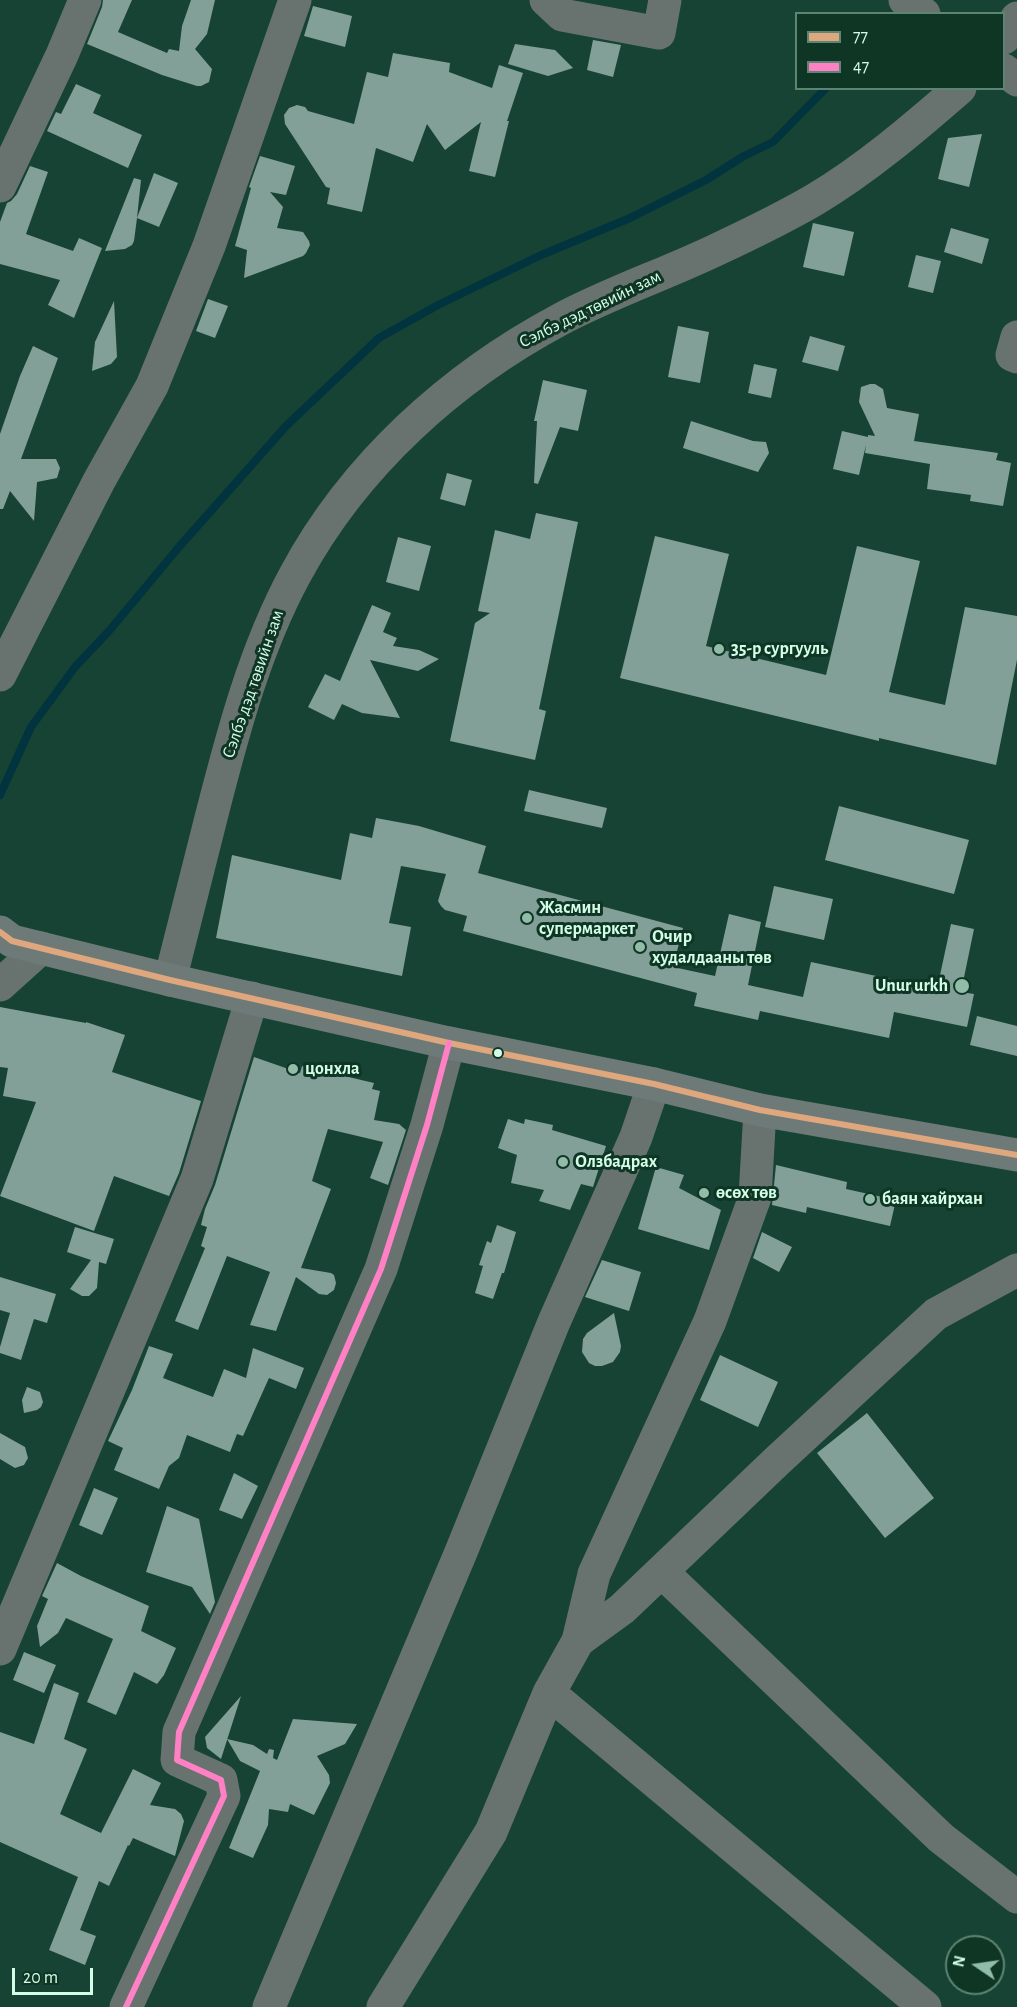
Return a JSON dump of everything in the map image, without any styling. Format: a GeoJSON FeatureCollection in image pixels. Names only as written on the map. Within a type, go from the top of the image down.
{"type":"FeatureCollection","features":[{"type":"Feature","properties":{"kind":"main road"},"geometry":{"type":"LineString","coordinates":[[13,941],[170,980],[450,1043],[654,1084],[760,1110],[1017,1155]]}},
{"type":"Feature","properties":{"kind":"street"},"geometry":{"type":"LineString","coordinates":[[0,186],[62,55],[85,0]]}},
{"type":"Feature","properties":{"kind":"street"},"geometry":{"type":"LineString","coordinates":[[0,675],[99,481],[152,386],[208,246],[295,0]]}},
{"type":"Feature","properties":{"kind":"street"},"geometry":{"type":"LineString","coordinates":[[546,0],[562,15],[659,33],[665,0]]}},
{"type":"Feature","properties":{"kind":"street"},"geometry":{"type":"LineString","coordinates":[[905,0],[921,12]]}},
{"type":"Feature","properties":{"kind":"street"},"geometry":{"type":"LineString","coordinates":[[1005,36],[1017,18]]}},
{"type":"Feature","properties":{"kind":"street"},"geometry":{"type":"LineString","coordinates":[[1005,71],[1017,80]]}},
{"type":"Feature","properties":{"kind":"street","name":"Сэлбэ дэд төвийн зам"},"geometry":{"type":"LineString","coordinates":[[170,980],[226,760],[257,661],[270,628],[296,573],[320,535],[346,497],[379,459],[442,397],[506,351],[563,318],[715,251],[814,200],[855,173],[958,90]]}},
{"type":"Feature","properties":{"kind":"street"},"geometry":{"type":"LineString","coordinates":[[1017,337],[1012,355],[1017,357]]}},
{"type":"Feature","properties":{"kind":"street"},"geometry":{"type":"LineString","coordinates":[[0,985],[13,941]]}},
{"type":"Feature","properties":{"kind":"street"},"geometry":{"type":"LineString","coordinates":[[0,1649],[197,1179],[252,998]]}},
{"type":"Feature","properties":{"kind":"street"},"geometry":{"type":"LineString","coordinates":[[126,2007],[224,1796],[221,1780],[177,1760],[179,1732],[381,1269],[427,1125],[450,1043]]}},
{"type":"Feature","properties":{"kind":"street"},"geometry":{"type":"LineString","coordinates":[[269,2007],[461,1552],[554,1322],[636,1137],[654,1084]]}},
{"type":"Feature","properties":{"kind":"street"},"geometry":{"type":"LineString","coordinates":[[383,2007],[491,1832],[549,1693],[578,1641],[594,1574],[711,1321],[755,1197],[760,1110]]}},
{"type":"Feature","properties":{"kind":"street"},"geometry":{"type":"LineString","coordinates":[[578,1641],[622,1609],[936,1314],[1017,1269]]}},
{"type":"Feature","properties":{"kind":"street"},"geometry":{"type":"LineString","coordinates":[[662,1572],[941,1838],[1017,1897]]}},
{"type":"Feature","properties":{"kind":"street"},"geometry":{"type":"LineString","coordinates":[[549,1693],[925,2007]]}},
{"type":"Feature","properties":{"kind":"building"},"geometry":{"type":"Polygon","coordinates":[[[103,0],[132,0],[118,32],[167,53],[169,49],[179,51],[182,26],[191,0],[215,0],[207,34],[195,49],[212,69],[209,82],[197,86],[162,75],[87,44],[103,0]]]}},
{"type":"Feature","properties":{"kind":"building"},"geometry":{"type":"Polygon","coordinates":[[[313,6],[352,16],[345,47],[304,36],[313,6]]]}},
{"type":"Feature","properties":{"kind":"building"},"geometry":{"type":"Polygon","coordinates":[[[593,40],[621,45],[613,77],[587,70],[593,40]]]}},
{"type":"Feature","properties":{"kind":"building"},"geometry":{"type":"Polygon","coordinates":[[[515,44],[555,50],[573,68],[548,76],[508,64],[515,44]]]}},
{"type":"Feature","properties":{"kind":"building"},"geometry":{"type":"Polygon","coordinates":[[[393,53],[450,63],[449,72],[492,88],[499,65],[523,73],[507,121],[509,121],[495,177],[469,171],[481,122],[445,150],[427,124],[413,162],[376,148],[362,212],[327,204],[330,188],[326,187],[285,124],[284,115],[289,108],[297,105],[305,107],[308,111],[354,124],[367,72],[388,77],[393,53]]]}},
{"type":"Feature","properties":{"kind":"building"},"geometry":{"type":"Polygon","coordinates":[[[76,84],[101,95],[93,113],[142,135],[128,168],[47,131],[56,112],[61,114],[76,84]]]}},
{"type":"Feature","properties":{"kind":"building"},"geometry":{"type":"Polygon","coordinates":[[[982,134],[969,187],[938,179],[948,138],[982,134]]]}},
{"type":"Feature","properties":{"kind":"building"},"geometry":{"type":"Polygon","coordinates":[[[260,156],[295,166],[286,195],[270,192],[283,207],[277,228],[303,232],[310,245],[303,256],[244,278],[247,250],[235,246],[251,188],[249,187],[260,156]]]}},
{"type":"Feature","properties":{"kind":"building"},"geometry":{"type":"Polygon","coordinates":[[[30,166],[48,172],[26,234],[73,251],[79,238],[102,248],[74,318],[48,305],[60,280],[0,264],[0,222],[7,203],[17,194],[30,166]]]}},
{"type":"Feature","properties":{"kind":"building"},"geometry":{"type":"Polygon","coordinates":[[[154,173],[178,183],[159,227],[137,218],[154,173]]]}},
{"type":"Feature","properties":{"kind":"building"},"geometry":{"type":"Polygon","coordinates":[[[134,178],[141,180],[134,241],[125,249],[105,251],[134,178]]]}},
{"type":"Feature","properties":{"kind":"building"},"geometry":{"type":"Polygon","coordinates":[[[813,223],[854,232],[844,276],[803,267],[813,223]]]}},
{"type":"Feature","properties":{"kind":"building"},"geometry":{"type":"Polygon","coordinates":[[[951,228],[989,239],[982,264],[944,252],[951,228]]]}},
{"type":"Feature","properties":{"kind":"building"},"geometry":{"type":"Polygon","coordinates":[[[916,255],[941,261],[933,293],[908,287],[916,255]]]}},
{"type":"Feature","properties":{"kind":"building"},"geometry":{"type":"Polygon","coordinates":[[[208,299],[228,306],[215,338],[196,331],[208,299]]]}},
{"type":"Feature","properties":{"kind":"building"},"geometry":{"type":"Polygon","coordinates":[[[114,301],[117,357],[111,364],[92,371],[95,342],[114,301]]]}},
{"type":"Feature","properties":{"kind":"building"},"geometry":{"type":"Polygon","coordinates":[[[678,326],[709,332],[700,383],[668,377],[678,326]]]}},
{"type":"Feature","properties":{"kind":"building"},"geometry":{"type":"Polygon","coordinates":[[[810,336],[845,346],[838,371],[802,362],[810,336]]]}},
{"type":"Feature","properties":{"kind":"building"},"geometry":{"type":"Polygon","coordinates":[[[33,346],[58,358],[21,459],[56,459],[60,468],[57,478],[37,482],[34,521],[10,491],[3,509],[0,509],[0,434],[33,346]]]}},
{"type":"Feature","properties":{"kind":"building"},"geometry":{"type":"Polygon","coordinates":[[[754,364],[777,369],[771,398],[748,393],[754,364]]]}},
{"type":"Feature","properties":{"kind":"building"},"geometry":{"type":"Polygon","coordinates":[[[543,380],[587,390],[578,431],[560,427],[538,484],[534,483],[537,421],[534,421],[543,380]]]}},
{"type":"Feature","properties":{"kind":"building"},"geometry":{"type":"Polygon","coordinates":[[[870,384],[883,389],[887,408],[919,414],[914,441],[998,453],[996,460],[1011,463],[1003,506],[970,501],[971,495],[927,489],[930,464],[865,453],[866,445],[859,475],[833,469],[842,431],[868,437],[868,435],[875,436],[859,402],[861,387],[870,384]]]}},
{"type":"Feature","properties":{"kind":"building"},"geometry":{"type":"Polygon","coordinates":[[[691,421],[753,441],[766,442],[769,453],[758,472],[683,448],[691,421]]]}},
{"type":"Feature","properties":{"kind":"building"},"geometry":{"type":"Polygon","coordinates":[[[447,473],[472,480],[465,506],[440,499],[447,473]]]}},
{"type":"Feature","properties":{"kind":"building"},"geometry":{"type":"Polygon","coordinates":[[[536,513],[578,522],[539,709],[546,711],[535,760],[450,741],[475,623],[490,613],[478,611],[495,530],[530,539],[536,513]]]}},
{"type":"Feature","properties":{"kind":"building"},"geometry":{"type":"Polygon","coordinates":[[[655,536],[729,554],[706,646],[826,675],[857,546],[920,561],[889,692],[945,705],[965,607],[1017,616],[1017,660],[996,765],[879,738],[879,741],[620,678],[655,536]]]}},
{"type":"Feature","properties":{"kind":"building"},"geometry":{"type":"Polygon","coordinates":[[[398,537],[431,546],[419,591],[386,582],[398,537]]]}},
{"type":"Feature","properties":{"kind":"building"},"geometry":{"type":"Polygon","coordinates":[[[372,605],[391,613],[383,632],[397,638],[393,646],[419,650],[439,659],[418,671],[370,660],[400,718],[362,713],[342,704],[334,720],[308,707],[325,674],[340,681],[372,605]]]}},
{"type":"Feature","properties":{"kind":"building"},"geometry":{"type":"Polygon","coordinates":[[[529,790],[607,808],[602,828],[524,811],[529,790]]]}},
{"type":"Feature","properties":{"kind":"building"},"geometry":{"type":"Polygon","coordinates":[[[839,806],[969,840],[954,894],[825,860],[839,806]]]}},
{"type":"Feature","properties":{"kind":"building"},"geometry":{"type":"Polygon","coordinates":[[[376,818],[419,826],[486,846],[478,873],[683,928],[673,967],[715,976],[729,914],[761,922],[748,985],[803,997],[811,962],[937,989],[951,924],[974,929],[961,992],[974,994],[967,1027],[894,1012],[889,1038],[760,1011],[758,1020],[694,1006],[697,993],[463,931],[467,916],[445,910],[438,901],[446,874],[401,866],[389,923],[411,927],[402,976],[216,938],[232,855],[341,880],[350,833],[372,838],[376,818]]]}},
{"type":"Feature","properties":{"kind":"building"},"geometry":{"type":"Polygon","coordinates":[[[774,886],[833,899],[824,940],[765,927],[774,886]]]}},
{"type":"Feature","properties":{"kind":"building"},"geometry":{"type":"Polygon","coordinates":[[[0,1007],[86,1022],[125,1035],[112,1072],[201,1101],[179,1173],[169,1196],[114,1176],[94,1231],[0,1196],[36,1102],[3,1096],[8,1068],[0,1067],[0,1007]]]}},
{"type":"Feature","properties":{"kind":"building"},"geometry":{"type":"Polygon","coordinates":[[[977,1016],[1017,1026],[1017,1056],[970,1045],[977,1016]]]}},
{"type":"Feature","properties":{"kind":"building"},"geometry":{"type":"Polygon","coordinates":[[[254,1057],[300,1073],[302,1066],[374,1083],[372,1089],[380,1091],[374,1120],[399,1124],[406,1130],[388,1185],[370,1178],[383,1142],[328,1129],[312,1181],[331,1189],[301,1268],[334,1275],[336,1283],[334,1290],[327,1295],[319,1294],[296,1277],[276,1331],[250,1325],[270,1272],[227,1256],[198,1330],[175,1321],[205,1248],[201,1246],[207,1227],[201,1225],[205,1209],[215,1185],[254,1057]]]}},
{"type":"Feature","properties":{"kind":"building"},"geometry":{"type":"Polygon","coordinates":[[[508,1119],[524,1124],[525,1119],[553,1125],[552,1130],[606,1146],[593,1187],[581,1184],[570,1210],[539,1201],[544,1190],[511,1183],[517,1155],[498,1148],[508,1119]]]}},
{"type":"Feature","properties":{"kind":"building"},"geometry":{"type":"Polygon","coordinates":[[[776,1165],[847,1182],[846,1189],[896,1200],[890,1226],[807,1207],[806,1213],[772,1205],[776,1165]]]}},
{"type":"Feature","properties":{"kind":"building"},"geometry":{"type":"Polygon","coordinates":[[[656,1167],[684,1175],[679,1188],[721,1210],[709,1250],[638,1229],[656,1167]]]}},
{"type":"Feature","properties":{"kind":"building"},"geometry":{"type":"Polygon","coordinates":[[[497,1225],[516,1232],[504,1273],[502,1273],[493,1299],[475,1293],[483,1266],[479,1265],[487,1241],[491,1243],[497,1225]]]}},
{"type":"Feature","properties":{"kind":"building"},"geometry":{"type":"Polygon","coordinates":[[[75,1227],[114,1239],[106,1264],[99,1262],[97,1288],[89,1296],[82,1296],[70,1289],[91,1260],[67,1252],[75,1227]]]}},
{"type":"Feature","properties":{"kind":"building"},"geometry":{"type":"Polygon","coordinates":[[[762,1232],[792,1247],[779,1272],[753,1258],[762,1232]]]}},
{"type":"Feature","properties":{"kind":"building"},"geometry":{"type":"Polygon","coordinates":[[[602,1260],[641,1272],[629,1311],[585,1297],[602,1260]]]}},
{"type":"Feature","properties":{"kind":"building"},"geometry":{"type":"Polygon","coordinates":[[[0,1277],[56,1294],[47,1323],[34,1319],[21,1360],[0,1353],[10,1313],[0,1310],[0,1277]]]}},
{"type":"Feature","properties":{"kind":"building"},"geometry":{"type":"Polygon","coordinates":[[[614,1313],[621,1346],[620,1352],[613,1362],[595,1366],[589,1363],[582,1352],[583,1339],[587,1333],[614,1313]]]}},
{"type":"Feature","properties":{"kind":"building"},"geometry":{"type":"Polygon","coordinates":[[[149,1346],[173,1354],[163,1378],[213,1397],[224,1369],[246,1378],[253,1348],[304,1368],[296,1389],[269,1378],[243,1436],[237,1434],[230,1452],[187,1435],[179,1458],[169,1466],[159,1489],[114,1470],[123,1448],[108,1441],[132,1390],[149,1346]]]}},
{"type":"Feature","properties":{"kind":"building"},"geometry":{"type":"Polygon","coordinates":[[[720,1355],[778,1382],[758,1427],[700,1400],[720,1355]]]}},
{"type":"Feature","properties":{"kind":"building"},"geometry":{"type":"Polygon","coordinates":[[[27,1387],[40,1392],[43,1402],[37,1410],[24,1413],[22,1400],[27,1387]]]}},
{"type":"Feature","properties":{"kind":"building"},"geometry":{"type":"Polygon","coordinates":[[[867,1413],[934,1498],[885,1538],[817,1453],[867,1413]]]}},
{"type":"Feature","properties":{"kind":"building"},"geometry":{"type":"Polygon","coordinates":[[[0,1433],[25,1447],[28,1458],[24,1465],[15,1468],[0,1459],[0,1433]]]}},
{"type":"Feature","properties":{"kind":"building"},"geometry":{"type":"Polygon","coordinates":[[[234,1473],[258,1486],[242,1519],[219,1510],[234,1473]]]}},
{"type":"Feature","properties":{"kind":"building"},"geometry":{"type":"Polygon","coordinates":[[[94,1488],[118,1498],[102,1535],[79,1525],[94,1488]]]}},
{"type":"Feature","properties":{"kind":"building"},"geometry":{"type":"Polygon","coordinates":[[[167,1506],[199,1519],[215,1602],[210,1614],[192,1587],[146,1572],[167,1506]]]}},
{"type":"Feature","properties":{"kind":"building"},"geometry":{"type":"Polygon","coordinates":[[[57,1563],[149,1606],[141,1631],[176,1648],[164,1675],[157,1684],[134,1672],[116,1715],[87,1702],[113,1639],[66,1618],[58,1633],[40,1647],[37,1626],[48,1599],[42,1596],[57,1563]]]}},
{"type":"Feature","properties":{"kind":"building"},"geometry":{"type":"Polygon","coordinates":[[[24,1652],[56,1665],[44,1693],[13,1680],[24,1652]]]}},
{"type":"Feature","properties":{"kind":"building"},"geometry":{"type":"Polygon","coordinates":[[[54,1683],[79,1693],[64,1739],[87,1749],[60,1814],[101,1833],[133,1769],[161,1783],[150,1805],[175,1809],[184,1821],[175,1856],[133,1838],[109,1886],[99,1881],[80,1930],[96,1936],[85,1965],[49,1950],[78,1877],[0,1842],[0,1732],[34,1744],[54,1683]]]}},
{"type":"Feature","properties":{"kind":"building"},"geometry":{"type":"Polygon","coordinates":[[[241,1696],[221,1759],[207,1748],[205,1737],[241,1696]]]}},
{"type":"Feature","properties":{"kind":"building"},"geometry":{"type":"Polygon","coordinates":[[[293,1719],[357,1724],[345,1744],[317,1756],[329,1775],[330,1783],[314,1815],[290,1804],[288,1812],[269,1809],[268,1825],[253,1858],[229,1848],[260,1771],[240,1761],[227,1739],[253,1745],[267,1754],[269,1749],[274,1750],[273,1758],[277,1760],[293,1719]]]}},
{"type":"Feature","properties":{"kind":"waterway"},"geometry":{"type":"LineString","coordinates":[[0,795],[31,727],[75,667],[109,631],[179,547],[286,426],[379,338],[438,305],[539,256],[630,218],[706,180],[744,156],[773,142],[824,90]]}},
{"type":"Feature","properties":{"kind":"transit line","name":"77"},"geometry":{"type":"LineString","coordinates":[[0,932],[12,941],[170,980],[449,1043],[654,1084],[760,1110],[1017,1155]]}},
{"type":"Feature","properties":{"kind":"transit line","name":"47"},"geometry":{"type":"LineString","coordinates":[[126,2007],[224,1796],[221,1780],[177,1760],[179,1732],[381,1269],[427,1125],[449,1043]]}},
{"type":"Feature","properties":{"kind":"place","name":"35-р сургууль"},"geometry":{"type":"Point","coordinates":[719,649]}},
{"type":"Feature","properties":{"kind":"place","name":"Жасмин супермаркет"},"geometry":{"type":"Point","coordinates":[527,918]}},
{"type":"Feature","properties":{"kind":"place","name":"Очир худалдааны төв"},"geometry":{"type":"Point","coordinates":[640,947]}},
{"type":"Feature","properties":{"kind":"place","name":"Unur urkh"},"geometry":{"type":"Point","coordinates":[962,986]}},
{"type":"Feature","properties":{"kind":"place","name":"цонхла"},"geometry":{"type":"Point","coordinates":[293,1069]}},
{"type":"Feature","properties":{"kind":"place","name":"Олзбадрах"},"geometry":{"type":"Point","coordinates":[563,1162]}},
{"type":"Feature","properties":{"kind":"place","name":"өсөх төв"},"geometry":{"type":"Point","coordinates":[704,1193]}},
{"type":"Feature","properties":{"kind":"place","name":"баян хайрхан"},"geometry":{"type":"Point","coordinates":[870,1199]}}]}
